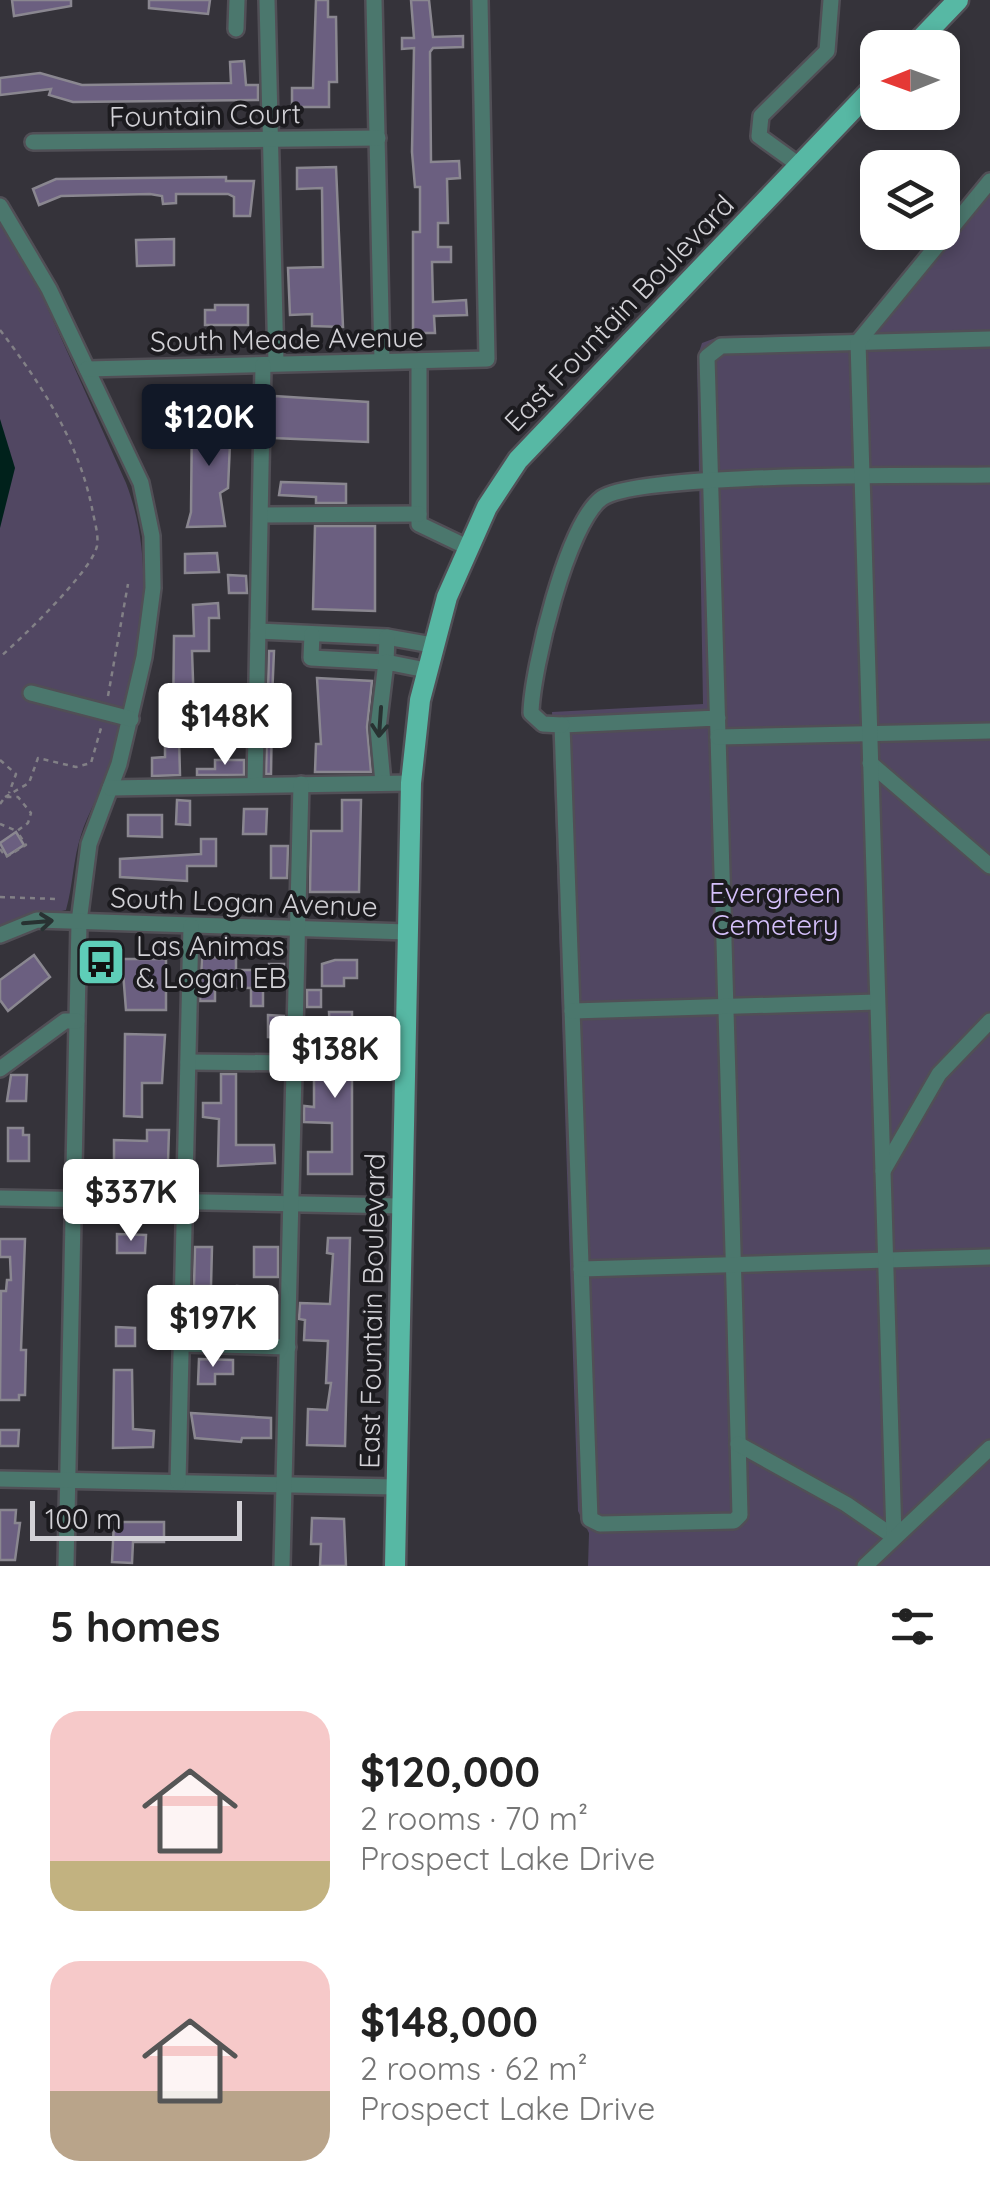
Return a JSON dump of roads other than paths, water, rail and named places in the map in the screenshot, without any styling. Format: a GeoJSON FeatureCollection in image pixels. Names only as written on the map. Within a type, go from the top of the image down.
{"type":"FeatureCollection","features":[{"type":"Feature","properties":{"kind":"main road"},"geometry":{"type":"LineString","coordinates":[[929,30],[958,0]]}},
{"type":"Feature","properties":{"kind":"main road","name":"East Fountain Boulevard"},"geometry":{"type":"LineString","coordinates":[[395,1566],[411,783],[432,645],[467,547],[487,507],[544,428],[860,101]]}},
{"type":"Feature","properties":{"kind":"street"},"geometry":{"type":"LineString","coordinates":[[236,0],[236,29]]}},
{"type":"Feature","properties":{"kind":"street"},"geometry":{"type":"LineString","coordinates":[[255,785],[260,515],[270,364],[268,0]]}},
{"type":"Feature","properties":{"kind":"street"},"geometry":{"type":"LineString","coordinates":[[374,0],[382,361]]}},
{"type":"Feature","properties":{"kind":"street","name":"South Meade Avenue"},"geometry":{"type":"LineString","coordinates":[[87,369],[487,359],[480,0]]}},
{"type":"Feature","properties":{"kind":"street"},"geometry":{"type":"LineString","coordinates":[[799,164],[759,136],[761,116],[827,50],[832,0]]}},
{"type":"Feature","properties":{"kind":"street","name":"Fountain Court"},"geometry":{"type":"LineString","coordinates":[[33,142],[378,138]]}},
{"type":"Feature","properties":{"kind":"street"},"geometry":{"type":"LineString","coordinates":[[894,1537],[858,342],[990,181]]}},
{"type":"Feature","properties":{"kind":"street"},"geometry":{"type":"LineString","coordinates":[[0,206],[50,289],[141,484],[152,536],[154,588],[130,719],[89,844],[79,922],[66,1566]]}},
{"type":"Feature","properties":{"kind":"street"},"geometry":{"type":"LineString","coordinates":[[562,725],[590,1518],[600,1524],[734,1521],[740,1516],[706,358],[721,346],[990,339]]}},
{"type":"Feature","properties":{"kind":"street"},"geometry":{"type":"LineString","coordinates":[[419,361],[419,524],[467,547]]}},
{"type":"Feature","properties":{"kind":"street"},"geometry":{"type":"LineString","coordinates":[[718,718],[562,725],[544,724],[531,713],[531,690],[562,570],[597,502],[615,490],[711,482],[990,475]]}},
{"type":"Feature","properties":{"kind":"street"},"geometry":{"type":"LineString","coordinates":[[260,515],[419,514]]}},
{"type":"Feature","properties":{"kind":"street"},"geometry":{"type":"LineString","coordinates":[[258,632],[387,637],[432,645]]}},
{"type":"Feature","properties":{"kind":"street"},"geometry":{"type":"LineString","coordinates":[[312,634],[312,658],[386,662],[426,670]]}},
{"type":"Feature","properties":{"kind":"street"},"geometry":{"type":"LineString","coordinates":[[384,783],[378,728],[387,637]]}},
{"type":"Feature","properties":{"kind":"street"},"geometry":{"type":"LineString","coordinates":[[31,693],[130,719]]}},
{"type":"Feature","properties":{"kind":"street"},"geometry":{"type":"LineString","coordinates":[[718,737],[990,731]]}},
{"type":"Feature","properties":{"kind":"street"},"geometry":{"type":"LineString","coordinates":[[870,763],[990,866]]}},
{"type":"Feature","properties":{"kind":"street"},"geometry":{"type":"LineString","coordinates":[[110,788],[411,783]]}},
{"type":"Feature","properties":{"kind":"street"},"geometry":{"type":"LineString","coordinates":[[282,1566],[301,784]]}},
{"type":"Feature","properties":{"kind":"street","name":"South Logan Avenue"},"geometry":{"type":"LineString","coordinates":[[0,935],[37,920],[407,932]]}},
{"type":"Feature","properties":{"kind":"street"},"geometry":{"type":"LineString","coordinates":[[178,1482],[190,926]]}},
{"type":"Feature","properties":{"kind":"street"},"geometry":{"type":"LineString","coordinates":[[572,1010],[878,1002]]}},
{"type":"Feature","properties":{"kind":"street"},"geometry":{"type":"LineString","coordinates":[[0,1069],[65,1021],[77,1021]]}},
{"type":"Feature","properties":{"kind":"street"},"geometry":{"type":"LineString","coordinates":[[882,1172],[939,1074],[990,1021]]}},
{"type":"Feature","properties":{"kind":"street"},"geometry":{"type":"LineString","coordinates":[[188,1062],[294,1063]]}},
{"type":"Feature","properties":{"kind":"street"},"geometry":{"type":"LineString","coordinates":[[0,1198],[401,1206]]}},
{"type":"Feature","properties":{"kind":"street"},"geometry":{"type":"LineString","coordinates":[[581,1269],[990,1256]]}},
{"type":"Feature","properties":{"kind":"street"},"geometry":{"type":"LineString","coordinates":[[183,1344],[288,1346]]}},
{"type":"Feature","properties":{"kind":"street"},"geometry":{"type":"LineString","coordinates":[[738,1444],[846,1504],[894,1537]]}},
{"type":"Feature","properties":{"kind":"street"},"geometry":{"type":"LineString","coordinates":[[865,1566],[990,1448]]}},
{"type":"Feature","properties":{"kind":"street"},"geometry":{"type":"LineString","coordinates":[[0,1479],[396,1486]]}},
{"type":"Feature","properties":{"kind":"place","name":"Las Animas & Logan EB"},"geometry":{"type":"Point","coordinates":[101,962]}},
{"type":"Feature","properties":{"kind":"park label","name":"Evergreen Cemetery"},"geometry":{"type":"Point","coordinates":[775,909]}}]}
